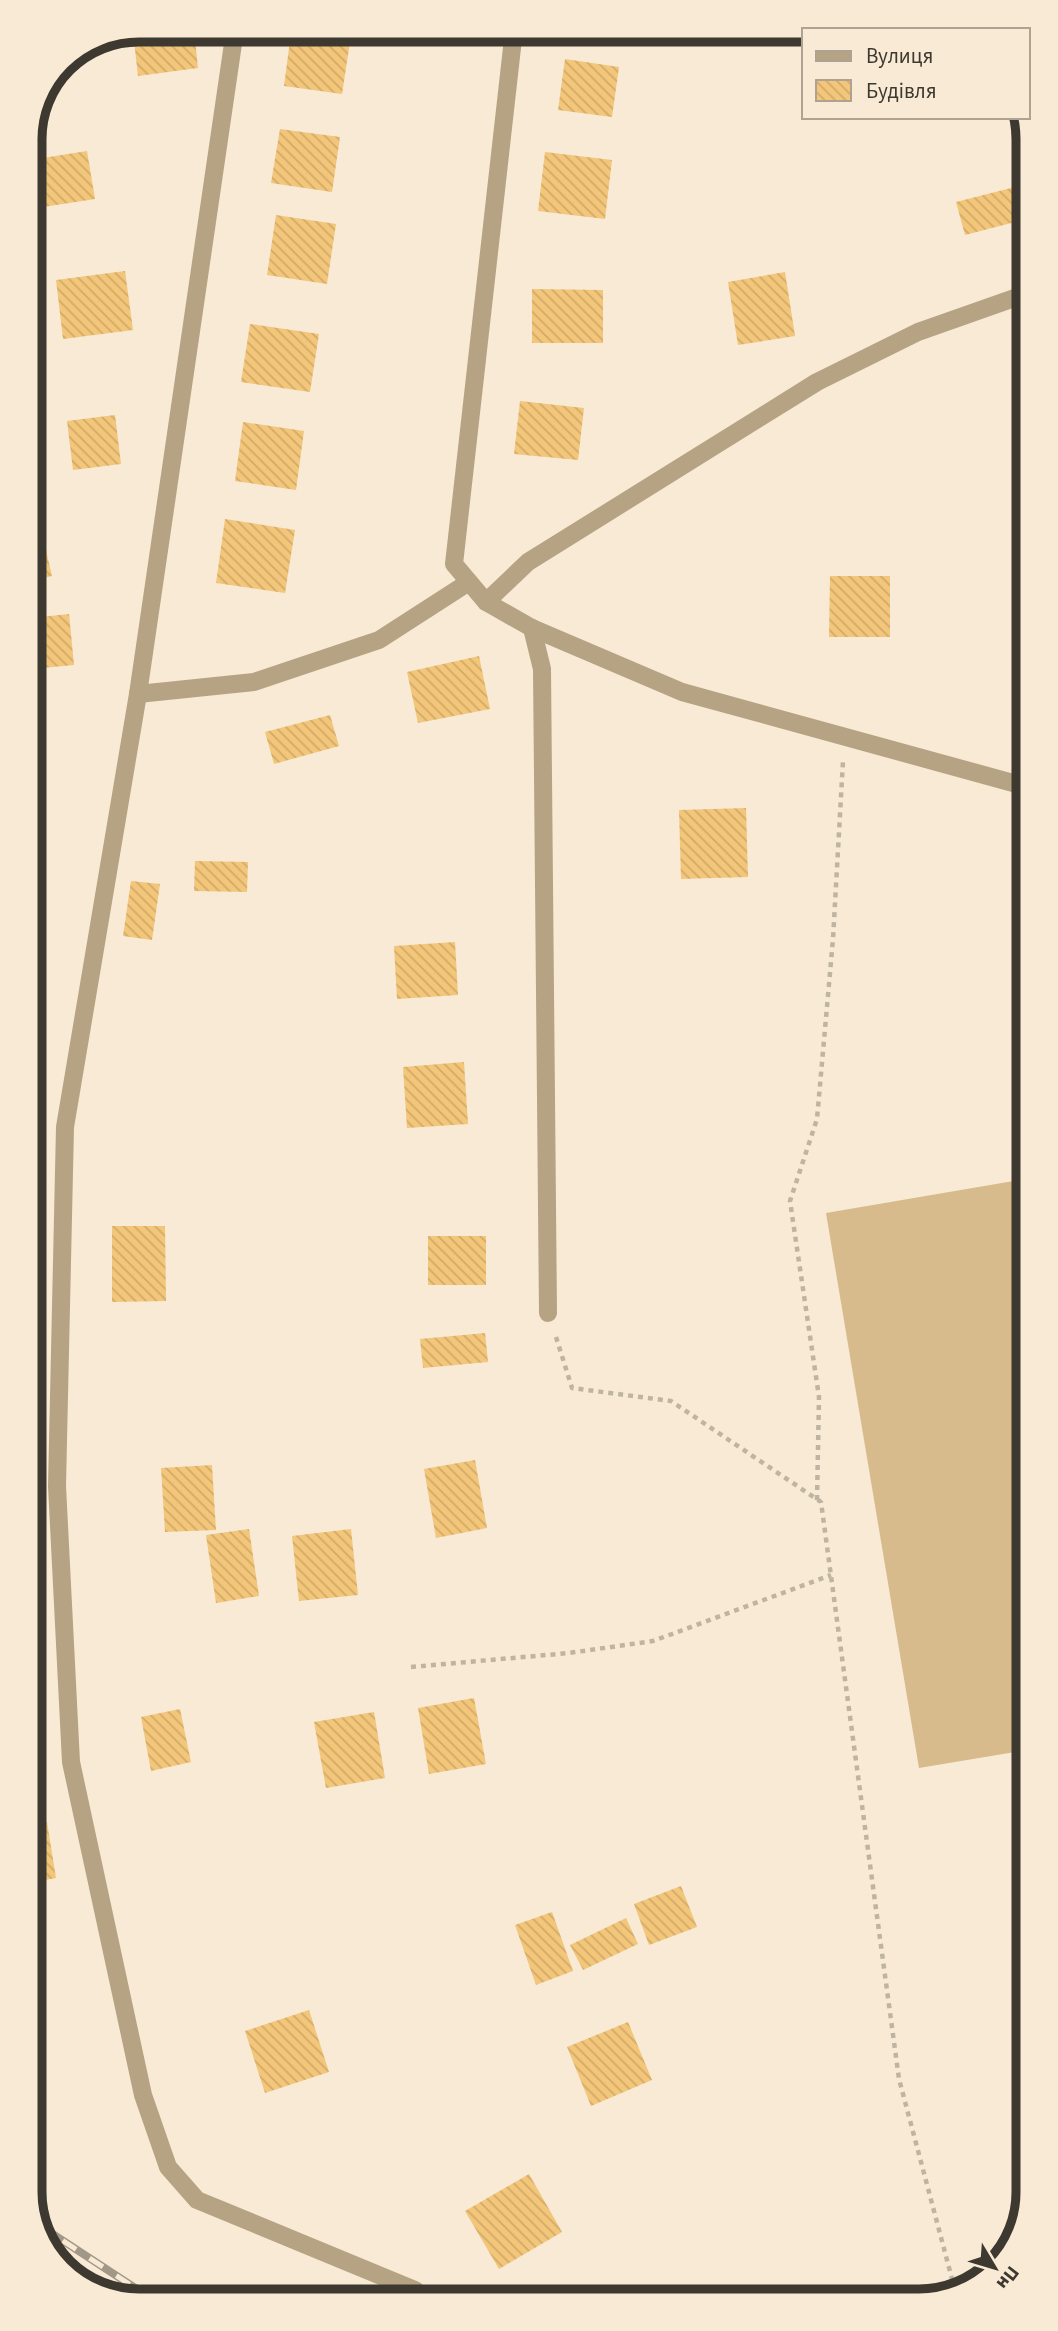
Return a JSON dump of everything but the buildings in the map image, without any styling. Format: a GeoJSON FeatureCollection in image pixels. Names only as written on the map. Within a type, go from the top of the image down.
{"type":"FeatureCollection","features":[{"type":"Feature","properties":{"kind":"street"},"geometry":{"type":"LineString","coordinates":[[233,42],[138,694],[65,1127],[57,1486],[71,1762],[143,2095],[168,2167],[197,2200],[413,2289]]}},
{"type":"Feature","properties":{"kind":"street"},"geometry":{"type":"LineString","coordinates":[[513,42],[454,564],[486,602],[532,628],[682,692],[1016,784]]}},
{"type":"Feature","properties":{"kind":"street"},"geometry":{"type":"LineString","coordinates":[[486,602],[528,562],[817,382],[918,332],[1016,297]]}},
{"type":"Feature","properties":{"kind":"street"},"geometry":{"type":"LineString","coordinates":[[138,694],[254,682],[379,640],[469,582]]}},
{"type":"Feature","properties":{"kind":"street"},"geometry":{"type":"LineString","coordinates":[[532,628],[542,669],[548,1313]]}},
{"type":"Feature","properties":{"kind":"path"},"geometry":{"type":"LineString","coordinates":[[817,1500],[819,1397],[790,1201],[817,1119],[833,939],[844,735]]}},
{"type":"Feature","properties":{"kind":"path"},"geometry":{"type":"LineString","coordinates":[[548,1313],[572,1388],[671,1401],[821,1502],[899,2079],[953,2283]]}},
{"type":"Feature","properties":{"kind":"path"},"geometry":{"type":"LineString","coordinates":[[411,1667],[569,1653],[653,1641],[831,1575]]}},
{"type":"Feature","properties":{"kind":"shaded area"},"geometry":{"type":"Polygon","coordinates":[[[1016,1181],[1016,1752],[919,1768],[826,1213],[1016,1181]]]}},
{"type":"Feature","properties":{"kind":"railway"},"geometry":{"type":"LineString","coordinates":[[51,2233],[137,2289]]}}]}
